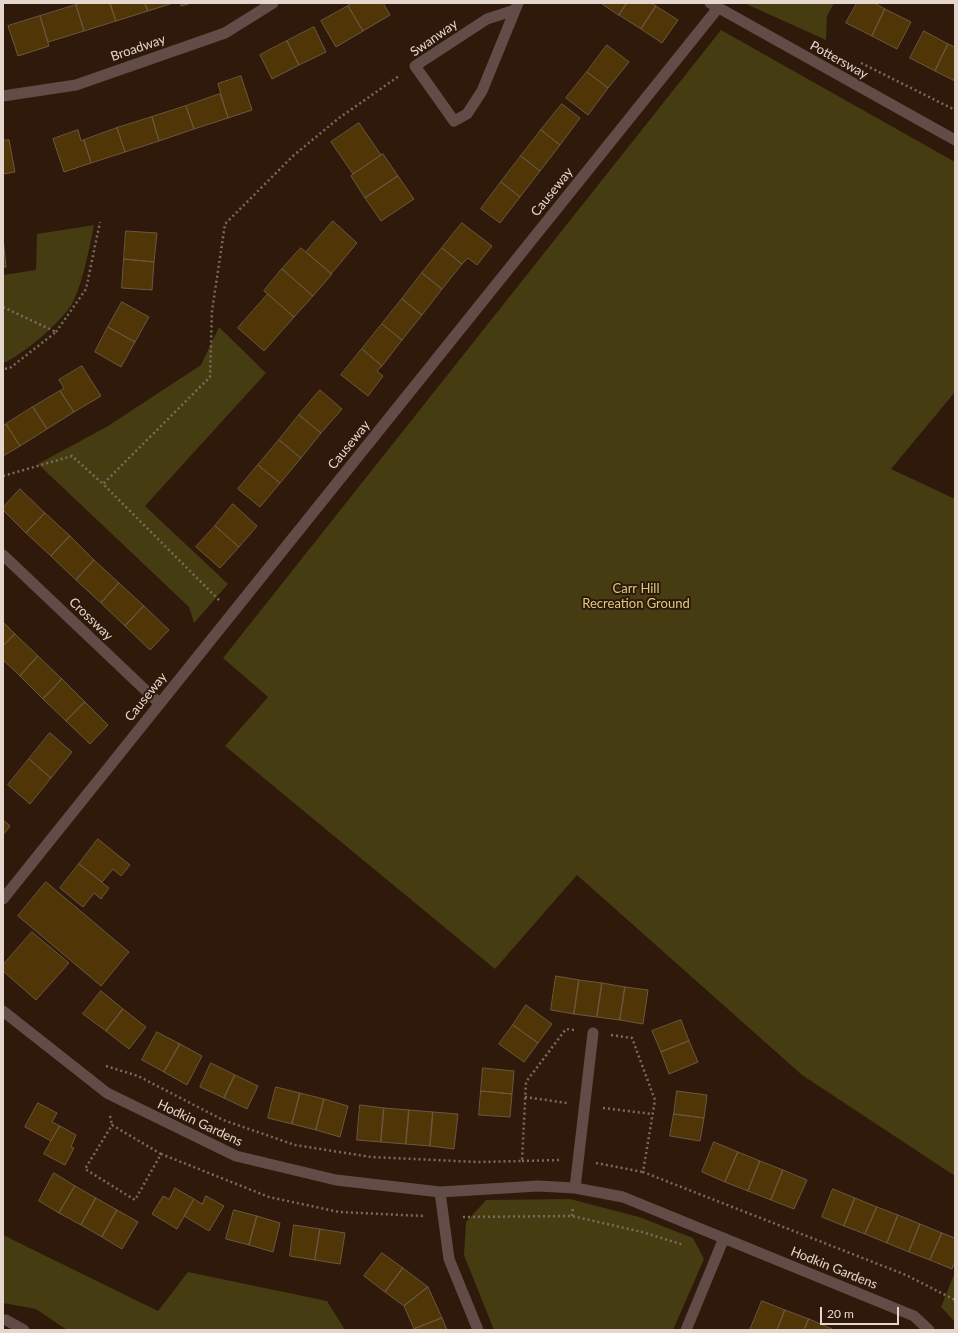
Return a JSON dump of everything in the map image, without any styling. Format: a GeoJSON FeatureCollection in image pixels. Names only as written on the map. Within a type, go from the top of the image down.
{"type":"FeatureCollection","features":[{"type":"Feature","properties":{"kind":"street","name":"Broadway"},"geometry":{"type":"LineString","coordinates":[[3,96],[76,85],[225,33],[273,3]]}},
{"type":"Feature","properties":{"kind":"street","name":"Pottersway"},"geometry":{"type":"LineString","coordinates":[[714,6],[955,140]]}},
{"type":"Feature","properties":{"kind":"street","name":"Causeway"},"geometry":{"type":"LineString","coordinates":[[3,899],[714,6]]}},
{"type":"Feature","properties":{"kind":"street","name":"Swanway"},"geometry":{"type":"LineString","coordinates":[[517,7],[482,90],[467,114],[454,121],[415,66],[487,19],[517,7]]}},
{"type":"Feature","properties":{"kind":"street","name":"Crossway"},"geometry":{"type":"LineString","coordinates":[[3,555],[159,704]]}},
{"type":"Feature","properties":{"kind":"street","name":"Hodkin Gardens"},"geometry":{"type":"LineString","coordinates":[[3,1010],[106,1093],[236,1156],[336,1180],[440,1192],[538,1186],[575,1188],[623,1197],[914,1316],[929,1330]]}},
{"type":"Feature","properties":{"kind":"street"},"geometry":{"type":"LineString","coordinates":[[575,1188],[593,1033]]}},
{"type":"Feature","properties":{"kind":"street"},"geometry":{"type":"LineString","coordinates":[[440,1192],[449,1259],[478,1330]]}},
{"type":"Feature","properties":{"kind":"street"},"geometry":{"type":"LineString","coordinates":[[686,1330],[724,1238]]}},
{"type":"Feature","properties":{"kind":"street"},"geometry":{"type":"LineString","coordinates":[[3,1320],[6,1320],[24,1330]]}},
{"type":"Feature","properties":{"kind":"path"},"geometry":{"type":"LineString","coordinates":[[103,484],[210,377],[212,311],[225,224],[294,155],[339,118],[399,76],[403,82]]}},
{"type":"Feature","properties":{"kind":"path"},"geometry":{"type":"LineString","coordinates":[[3,369],[10,368],[56,332],[86,289],[100,222]]}},
{"type":"Feature","properties":{"kind":"path"},"geometry":{"type":"LineString","coordinates":[[3,307],[56,332]]}},
{"type":"Feature","properties":{"kind":"path"},"geometry":{"type":"LineString","coordinates":[[3,476],[72,456],[103,484],[232,613]]}},
{"type":"Feature","properties":{"kind":"path"},"geometry":{"type":"LineString","coordinates":[[102,1065],[138,1076],[223,1120],[295,1145],[371,1157],[477,1162],[522,1161],[526,1082],[566,1029],[632,1038],[655,1100],[643,1172],[906,1276],[955,1300]]}},
{"type":"Feature","properties":{"kind":"green space"},"geometry":{"type":"Polygon","coordinates":[[[744,3],[834,3],[827,16],[826,40],[744,3]]]}},
{"type":"Feature","properties":{"kind":"green space","name":"Carr Hill Recreation Ground"},"geometry":{"type":"Polygon","coordinates":[[[721,30],[955,162],[955,392],[891,469],[955,499],[955,1176],[802,1075],[577,875],[495,969],[225,746],[268,697],[223,658],[721,30]]]}},
{"type":"Feature","properties":{"kind":"green space"},"geometry":{"type":"Polygon","coordinates":[[[94,225],[88,255],[76,296],[72,304],[59,320],[40,338],[20,353],[3,363],[3,275],[36,270],[37,234],[94,225]]]}},
{"type":"Feature","properties":{"kind":"green space"},"geometry":{"type":"Polygon","coordinates":[[[219,327],[266,373],[145,506],[228,584],[194,623],[189,607],[38,464],[108,426],[201,365],[219,327]]]}},
{"type":"Feature","properties":{"kind":"green space"},"geometry":{"type":"Polygon","coordinates":[[[570,1199],[639,1217],[693,1238],[704,1259],[673,1330],[494,1330],[464,1255],[466,1222],[486,1200],[570,1199]]]}},
{"type":"Feature","properties":{"kind":"green space"},"geometry":{"type":"Polygon","coordinates":[[[3,1235],[158,1311],[188,1272],[327,1301],[345,1330],[67,1330],[36,1309],[3,1303],[3,1235]]]}},
{"type":"Feature","properties":{"kind":"green space"},"geometry":{"type":"Polygon","coordinates":[[[955,1272],[955,1322],[941,1307],[955,1272]]]}},
{"type":"Feature","properties":{"kind":"building"},"geometry":{"type":"Polygon","coordinates":[[[82,3],[110,3],[116,21],[84,31],[76,5],[82,3]]]}},
{"type":"Feature","properties":{"kind":"building"},"geometry":{"type":"Polygon","coordinates":[[[110,3],[145,3],[148,11],[116,21],[110,3]]]}},
{"type":"Feature","properties":{"kind":"building"},"geometry":{"type":"Polygon","coordinates":[[[145,3],[173,3],[148,11],[145,3]]]}},
{"type":"Feature","properties":{"kind":"building"},"geometry":{"type":"Polygon","coordinates":[[[180,3],[191,3],[182,6],[180,3]]]}},
{"type":"Feature","properties":{"kind":"building"},"geometry":{"type":"Polygon","coordinates":[[[352,3],[383,3],[390,15],[363,31],[348,6],[352,3]]]}},
{"type":"Feature","properties":{"kind":"building"},"geometry":{"type":"Polygon","coordinates":[[[601,3],[627,3],[619,15],[601,3]]]}},
{"type":"Feature","properties":{"kind":"building"},"geometry":{"type":"Polygon","coordinates":[[[627,3],[651,3],[656,6],[641,29],[619,15],[627,3]]]}},
{"type":"Feature","properties":{"kind":"building"},"geometry":{"type":"Polygon","coordinates":[[[857,3],[874,3],[885,9],[872,36],[846,23],[857,3]]]}},
{"type":"Feature","properties":{"kind":"building"},"geometry":{"type":"Polygon","coordinates":[[[76,5],[84,31],[48,42],[40,16],[76,5]]]}},
{"type":"Feature","properties":{"kind":"building"},"geometry":{"type":"Polygon","coordinates":[[[348,6],[363,31],[336,47],[321,21],[348,6]]]}},
{"type":"Feature","properties":{"kind":"building"},"geometry":{"type":"Polygon","coordinates":[[[656,6],[678,20],[662,43],[641,29],[656,6]]]}},
{"type":"Feature","properties":{"kind":"building"},"geometry":{"type":"Polygon","coordinates":[[[885,9],[911,22],[897,49],[872,36],[885,9]]]}},
{"type":"Feature","properties":{"kind":"building"},"geometry":{"type":"Polygon","coordinates":[[[40,16],[49,46],[18,56],[8,26],[40,16]]]}},
{"type":"Feature","properties":{"kind":"building"},"geometry":{"type":"Polygon","coordinates":[[[314,27],[326,52],[299,65],[287,41],[314,27]]]}},
{"type":"Feature","properties":{"kind":"building"},"geometry":{"type":"Polygon","coordinates":[[[924,31],[948,44],[935,71],[910,58],[924,31]]]}},
{"type":"Feature","properties":{"kind":"building"},"geometry":{"type":"Polygon","coordinates":[[[287,41],[299,65],[272,79],[260,55],[287,41]]]}},
{"type":"Feature","properties":{"kind":"building"},"geometry":{"type":"Polygon","coordinates":[[[948,44],[955,47],[955,81],[935,71],[948,44]]]}},
{"type":"Feature","properties":{"kind":"building"},"geometry":{"type":"Polygon","coordinates":[[[607,45],[629,62],[608,88],[587,72],[607,45]]]}},
{"type":"Feature","properties":{"kind":"building"},"geometry":{"type":"Polygon","coordinates":[[[587,72],[608,88],[588,115],[566,98],[587,72]]]}},
{"type":"Feature","properties":{"kind":"building"},"geometry":{"type":"Polygon","coordinates":[[[241,76],[252,110],[228,118],[218,84],[241,76]]]}},
{"type":"Feature","properties":{"kind":"building"},"geometry":{"type":"Polygon","coordinates":[[[220,94],[228,118],[194,129],[186,106],[220,94]]]}},
{"type":"Feature","properties":{"kind":"building"},"geometry":{"type":"Polygon","coordinates":[[[562,104],[580,118],[560,145],[541,130],[562,104]]]}},
{"type":"Feature","properties":{"kind":"building"},"geometry":{"type":"Polygon","coordinates":[[[186,106],[194,129],[159,141],[152,117],[186,106]]]}},
{"type":"Feature","properties":{"kind":"building"},"geometry":{"type":"Polygon","coordinates":[[[152,117],[159,141],[125,152],[117,128],[152,117]]]}},
{"type":"Feature","properties":{"kind":"building"},"geometry":{"type":"Polygon","coordinates":[[[359,123],[381,155],[353,174],[331,142],[359,123]]]}},
{"type":"Feature","properties":{"kind":"building"},"geometry":{"type":"Polygon","coordinates":[[[117,128],[125,152],[91,163],[84,140],[117,128]]]}},
{"type":"Feature","properties":{"kind":"building"},"geometry":{"type":"Polygon","coordinates":[[[78,130],[81,141],[84,140],[91,163],[64,172],[53,139],[78,130]]]}},
{"type":"Feature","properties":{"kind":"building"},"geometry":{"type":"Polygon","coordinates":[[[541,130],[560,145],[540,171],[521,156],[541,130]]]}},
{"type":"Feature","properties":{"kind":"building"},"geometry":{"type":"Polygon","coordinates":[[[9,140],[15,172],[3,174],[3,141],[9,140]]]}},
{"type":"Feature","properties":{"kind":"building"},"geometry":{"type":"Polygon","coordinates":[[[383,154],[398,176],[365,198],[351,176],[383,154]]]}},
{"type":"Feature","properties":{"kind":"building"},"geometry":{"type":"Polygon","coordinates":[[[521,156],[540,171],[520,197],[501,182],[521,156]]]}},
{"type":"Feature","properties":{"kind":"building"},"geometry":{"type":"Polygon","coordinates":[[[398,176],[414,199],[381,221],[365,198],[398,176]]]}},
{"type":"Feature","properties":{"kind":"building"},"geometry":{"type":"Polygon","coordinates":[[[501,182],[520,197],[500,223],[481,209],[501,182]]]}},
{"type":"Feature","properties":{"kind":"building"},"geometry":{"type":"Polygon","coordinates":[[[333,221],[357,243],[331,274],[306,252],[333,221]]]}},
{"type":"Feature","properties":{"kind":"building"},"geometry":{"type":"Polygon","coordinates":[[[462,223],[492,246],[477,265],[468,258],[462,264],[442,248],[462,223]]]}},
{"type":"Feature","properties":{"kind":"building"},"geometry":{"type":"Polygon","coordinates":[[[126,231],[157,233],[154,262],[124,259],[126,231]]]}},
{"type":"Feature","properties":{"kind":"building"},"geometry":{"type":"Polygon","coordinates":[[[3,237],[6,267],[3,267],[3,237]]]}},
{"type":"Feature","properties":{"kind":"building"},"geometry":{"type":"Polygon","coordinates":[[[301,248],[332,274],[313,296],[282,269],[301,248]]]}},
{"type":"Feature","properties":{"kind":"building"},"geometry":{"type":"Polygon","coordinates":[[[442,248],[462,264],[442,289],[422,273],[442,248]]]}},
{"type":"Feature","properties":{"kind":"building"},"geometry":{"type":"Polygon","coordinates":[[[124,259],[154,262],[152,290],[122,288],[124,259]]]}},
{"type":"Feature","properties":{"kind":"building"},"geometry":{"type":"Polygon","coordinates":[[[282,269],[313,296],[294,317],[264,291],[282,269]]]}},
{"type":"Feature","properties":{"kind":"building"},"geometry":{"type":"Polygon","coordinates":[[[422,273],[442,289],[422,315],[402,299],[422,273]]]}},
{"type":"Feature","properties":{"kind":"building"},"geometry":{"type":"Polygon","coordinates":[[[268,294],[294,317],[264,351],[238,328],[268,294]]]}},
{"type":"Feature","properties":{"kind":"building"},"geometry":{"type":"Polygon","coordinates":[[[402,299],[422,315],[402,340],[382,324],[402,299]]]}},
{"type":"Feature","properties":{"kind":"building"},"geometry":{"type":"Polygon","coordinates":[[[122,302],[149,317],[135,342],[108,327],[122,302]]]}},
{"type":"Feature","properties":{"kind":"building"},"geometry":{"type":"Polygon","coordinates":[[[382,324],[402,340],[382,366],[362,349],[382,324]]]}},
{"type":"Feature","properties":{"kind":"building"},"geometry":{"type":"Polygon","coordinates":[[[108,327],[135,342],[121,367],[95,352],[108,327]]]}},
{"type":"Feature","properties":{"kind":"building"},"geometry":{"type":"Polygon","coordinates":[[[362,349],[382,366],[377,371],[383,376],[368,396],[341,375],[362,349]]]}},
{"type":"Feature","properties":{"kind":"building"},"geometry":{"type":"Polygon","coordinates":[[[82,366],[101,396],[74,412],[60,391],[64,388],[59,380],[82,366]]]}},
{"type":"Feature","properties":{"kind":"building"},"geometry":{"type":"Polygon","coordinates":[[[320,390],[342,409],[321,433],[299,415],[320,390]]]}},
{"type":"Feature","properties":{"kind":"building"},"geometry":{"type":"Polygon","coordinates":[[[60,391],[74,412],[47,429],[33,407],[60,391]]]}},
{"type":"Feature","properties":{"kind":"building"},"geometry":{"type":"Polygon","coordinates":[[[33,407],[47,429],[20,446],[6,424],[33,407]]]}},
{"type":"Feature","properties":{"kind":"building"},"geometry":{"type":"Polygon","coordinates":[[[299,415],[321,433],[301,458],[279,440],[299,415]]]}},
{"type":"Feature","properties":{"kind":"building"},"geometry":{"type":"Polygon","coordinates":[[[6,424],[20,446],[3,456],[3,426],[6,424]]]}},
{"type":"Feature","properties":{"kind":"building"},"geometry":{"type":"Polygon","coordinates":[[[279,440],[301,458],[280,483],[258,465],[279,440]]]}},
{"type":"Feature","properties":{"kind":"building"},"geometry":{"type":"Polygon","coordinates":[[[258,465],[280,483],[260,507],[238,489],[258,465]]]}},
{"type":"Feature","properties":{"kind":"building"},"geometry":{"type":"Polygon","coordinates":[[[20,489],[45,513],[26,533],[3,510],[3,508],[20,489]]]}},
{"type":"Feature","properties":{"kind":"building"},"geometry":{"type":"Polygon","coordinates":[[[233,504],[257,526],[239,547],[215,526],[233,504]]]}},
{"type":"Feature","properties":{"kind":"building"},"geometry":{"type":"Polygon","coordinates":[[[45,513],[70,536],[51,556],[26,533],[45,513]]]}},
{"type":"Feature","properties":{"kind":"building"},"geometry":{"type":"Polygon","coordinates":[[[215,526],[239,547],[220,568],[196,547],[215,526]]]}},
{"type":"Feature","properties":{"kind":"building"},"geometry":{"type":"Polygon","coordinates":[[[70,536],[94,560],[76,580],[51,556],[70,536]]]}},
{"type":"Feature","properties":{"kind":"building"},"geometry":{"type":"Polygon","coordinates":[[[94,560],[119,583],[101,603],[76,580],[94,560]]]}},
{"type":"Feature","properties":{"kind":"building"},"geometry":{"type":"Polygon","coordinates":[[[119,583],[144,606],[125,626],[101,603],[119,583]]]}},
{"type":"Feature","properties":{"kind":"building"},"geometry":{"type":"Polygon","coordinates":[[[144,606],[169,630],[150,650],[125,626],[144,606]]]}},
{"type":"Feature","properties":{"kind":"building"},"geometry":{"type":"Polygon","coordinates":[[[3,622],[15,634],[3,646],[3,622]]]}},
{"type":"Feature","properties":{"kind":"building"},"geometry":{"type":"Polygon","coordinates":[[[15,634],[38,656],[20,676],[3,660],[3,646],[15,634]]]}},
{"type":"Feature","properties":{"kind":"building"},"geometry":{"type":"Polygon","coordinates":[[[38,656],[62,679],[43,699],[20,676],[38,656]]]}},
{"type":"Feature","properties":{"kind":"building"},"geometry":{"type":"Polygon","coordinates":[[[62,679],[85,702],[66,721],[43,699],[62,679]]]}},
{"type":"Feature","properties":{"kind":"building"},"geometry":{"type":"Polygon","coordinates":[[[85,702],[108,725],[90,744],[66,721],[85,702]]]}},
{"type":"Feature","properties":{"kind":"building"},"geometry":{"type":"Polygon","coordinates":[[[50,733],[72,752],[51,778],[29,759],[50,733]]]}},
{"type":"Feature","properties":{"kind":"building"},"geometry":{"type":"Polygon","coordinates":[[[29,759],[51,778],[30,804],[8,785],[29,759]]]}},
{"type":"Feature","properties":{"kind":"building"},"geometry":{"type":"Polygon","coordinates":[[[3,820],[10,826],[3,835],[3,820]]]}},
{"type":"Feature","properties":{"kind":"building"},"geometry":{"type":"Polygon","coordinates":[[[98,839],[130,865],[121,876],[113,869],[102,882],[79,864],[98,839]]]}},
{"type":"Feature","properties":{"kind":"building"},"geometry":{"type":"Polygon","coordinates":[[[79,864],[109,888],[101,899],[94,893],[83,907],[60,888],[79,864]]]}},
{"type":"Feature","properties":{"kind":"building"},"geometry":{"type":"Polygon","coordinates":[[[46,882],[129,952],[101,986],[18,916],[46,882]]]}},
{"type":"Feature","properties":{"kind":"building"},"geometry":{"type":"Polygon","coordinates":[[[32,932],[69,963],[36,1000],[3,971],[3,965],[32,932]]]}},
{"type":"Feature","properties":{"kind":"building"},"geometry":{"type":"Polygon","coordinates":[[[556,976],[579,980],[574,1014],[551,1010],[556,976]]]}},
{"type":"Feature","properties":{"kind":"building"},"geometry":{"type":"Polygon","coordinates":[[[579,980],[602,983],[597,1017],[574,1014],[579,980]]]}},
{"type":"Feature","properties":{"kind":"building"},"geometry":{"type":"Polygon","coordinates":[[[602,983],[625,987],[620,1020],[597,1017],[602,983]]]}},
{"type":"Feature","properties":{"kind":"building"},"geometry":{"type":"Polygon","coordinates":[[[625,987],[648,990],[643,1024],[620,1020],[625,987]]]}},
{"type":"Feature","properties":{"kind":"building"},"geometry":{"type":"Polygon","coordinates":[[[101,991],[123,1009],[106,1031],[83,1014],[101,991]]]}},
{"type":"Feature","properties":{"kind":"building"},"geometry":{"type":"Polygon","coordinates":[[[526,1005],[552,1024],[538,1043],[513,1025],[526,1005]]]}},
{"type":"Feature","properties":{"kind":"building"},"geometry":{"type":"Polygon","coordinates":[[[123,1009],[146,1027],[129,1049],[106,1031],[123,1009]]]}},
{"type":"Feature","properties":{"kind":"building"},"geometry":{"type":"Polygon","coordinates":[[[681,1020],[689,1041],[661,1052],[652,1031],[681,1020]]]}},
{"type":"Feature","properties":{"kind":"building"},"geometry":{"type":"Polygon","coordinates":[[[513,1025],[538,1043],[524,1062],[499,1044],[513,1025]]]}},
{"type":"Feature","properties":{"kind":"building"},"geometry":{"type":"Polygon","coordinates":[[[157,1032],[180,1044],[164,1072],[142,1060],[157,1032]]]}},
{"type":"Feature","properties":{"kind":"building"},"geometry":{"type":"Polygon","coordinates":[[[689,1041],[698,1062],[669,1074],[661,1052],[689,1041]]]}},
{"type":"Feature","properties":{"kind":"building"},"geometry":{"type":"Polygon","coordinates":[[[180,1044],[202,1056],[187,1085],[164,1072],[180,1044]]]}},
{"type":"Feature","properties":{"kind":"building"},"geometry":{"type":"Polygon","coordinates":[[[211,1063],[235,1075],[224,1098],[200,1087],[211,1063]]]}},
{"type":"Feature","properties":{"kind":"building"},"geometry":{"type":"Polygon","coordinates":[[[483,1068],[514,1071],[512,1094],[481,1091],[483,1068]]]}},
{"type":"Feature","properties":{"kind":"building"},"geometry":{"type":"Polygon","coordinates":[[[235,1075],[258,1086],[247,1109],[224,1098],[235,1075]]]}},
{"type":"Feature","properties":{"kind":"building"},"geometry":{"type":"Polygon","coordinates":[[[276,1087],[300,1093],[292,1124],[268,1118],[276,1087]]]}},
{"type":"Feature","properties":{"kind":"building"},"geometry":{"type":"Polygon","coordinates":[[[481,1091],[512,1094],[510,1117],[479,1115],[481,1091]]]}},
{"type":"Feature","properties":{"kind":"building"},"geometry":{"type":"Polygon","coordinates":[[[677,1091],[707,1095],[704,1118],[674,1114],[677,1091]]]}},
{"type":"Feature","properties":{"kind":"building"},"geometry":{"type":"Polygon","coordinates":[[[300,1093],[324,1099],[316,1130],[292,1124],[300,1093]]]}},
{"type":"Feature","properties":{"kind":"building"},"geometry":{"type":"Polygon","coordinates":[[[324,1099],[348,1106],[340,1137],[316,1130],[324,1099]]]}},
{"type":"Feature","properties":{"kind":"building"},"geometry":{"type":"Polygon","coordinates":[[[38,1103],[57,1113],[52,1122],[60,1126],[51,1141],[25,1127],[38,1103]]]}},
{"type":"Feature","properties":{"kind":"building"},"geometry":{"type":"Polygon","coordinates":[[[360,1105],[384,1108],[381,1142],[357,1140],[360,1105]]]}},
{"type":"Feature","properties":{"kind":"building"},"geometry":{"type":"Polygon","coordinates":[[[384,1108],[409,1110],[406,1144],[381,1142],[384,1108]]]}},
{"type":"Feature","properties":{"kind":"building"},"geometry":{"type":"Polygon","coordinates":[[[409,1110],[433,1112],[430,1146],[406,1144],[409,1110]]]}},
{"type":"Feature","properties":{"kind":"building"},"geometry":{"type":"Polygon","coordinates":[[[433,1112],[458,1114],[454,1149],[430,1146],[433,1112]]]}},
{"type":"Feature","properties":{"kind":"building"},"geometry":{"type":"Polygon","coordinates":[[[674,1114],[704,1118],[700,1141],[670,1136],[674,1114]]]}},
{"type":"Feature","properties":{"kind":"building"},"geometry":{"type":"Polygon","coordinates":[[[60,1126],[76,1135],[71,1147],[74,1148],[65,1165],[44,1154],[60,1126]]]}},
{"type":"Feature","properties":{"kind":"building"},"geometry":{"type":"Polygon","coordinates":[[[714,1142],[738,1152],[725,1182],[702,1172],[714,1142]]]}},
{"type":"Feature","properties":{"kind":"building"},"geometry":{"type":"Polygon","coordinates":[[[738,1152],[760,1161],[748,1191],[725,1182],[738,1152]]]}},
{"type":"Feature","properties":{"kind":"building"},"geometry":{"type":"Polygon","coordinates":[[[760,1161],[783,1170],[771,1200],[748,1191],[760,1161]]]}},
{"type":"Feature","properties":{"kind":"building"},"geometry":{"type":"Polygon","coordinates":[[[783,1170],[807,1180],[794,1209],[771,1200],[783,1170]]]}},
{"type":"Feature","properties":{"kind":"building"},"geometry":{"type":"Polygon","coordinates":[[[54,1173],[75,1186],[59,1213],[39,1201],[54,1173]]]}},
{"type":"Feature","properties":{"kind":"building"},"geometry":{"type":"Polygon","coordinates":[[[75,1186],[96,1198],[81,1225],[59,1213],[75,1186]]]}},
{"type":"Feature","properties":{"kind":"building"},"geometry":{"type":"Polygon","coordinates":[[[175,1188],[194,1199],[177,1229],[152,1214],[163,1196],[169,1199],[175,1188]]]}},
{"type":"Feature","properties":{"kind":"building"},"geometry":{"type":"Polygon","coordinates":[[[833,1189],[855,1198],[844,1226],[822,1217],[833,1189]]]}},
{"type":"Feature","properties":{"kind":"building"},"geometry":{"type":"Polygon","coordinates":[[[206,1196],[224,1206],[209,1231],[184,1216],[194,1199],[202,1204],[206,1196]]]}},
{"type":"Feature","properties":{"kind":"building"},"geometry":{"type":"Polygon","coordinates":[[[96,1198],[117,1210],[102,1237],[81,1225],[96,1198]]]}},
{"type":"Feature","properties":{"kind":"building"},"geometry":{"type":"Polygon","coordinates":[[[855,1198],[877,1207],[865,1234],[844,1226],[855,1198]]]}},
{"type":"Feature","properties":{"kind":"building"},"geometry":{"type":"Polygon","coordinates":[[[877,1207],[898,1215],[887,1243],[865,1234],[877,1207]]]}},
{"type":"Feature","properties":{"kind":"building"},"geometry":{"type":"Polygon","coordinates":[[[117,1210],[138,1222],[122,1249],[102,1237],[117,1210]]]}},
{"type":"Feature","properties":{"kind":"building"},"geometry":{"type":"Polygon","coordinates":[[[234,1210],[257,1216],[249,1245],[226,1239],[234,1210]]]}},
{"type":"Feature","properties":{"kind":"building"},"geometry":{"type":"Polygon","coordinates":[[[898,1215],[920,1224],[909,1252],[887,1243],[898,1215]]]}},
{"type":"Feature","properties":{"kind":"building"},"geometry":{"type":"Polygon","coordinates":[[[257,1216],[280,1223],[273,1252],[249,1245],[257,1216]]]}},
{"type":"Feature","properties":{"kind":"building"},"geometry":{"type":"Polygon","coordinates":[[[920,1224],[942,1233],[930,1260],[909,1252],[920,1224]]]}},
{"type":"Feature","properties":{"kind":"building"},"geometry":{"type":"Polygon","coordinates":[[[294,1225],[320,1229],[315,1260],[290,1256],[294,1225]]]}},
{"type":"Feature","properties":{"kind":"building"},"geometry":{"type":"Polygon","coordinates":[[[320,1229],[345,1233],[340,1264],[315,1260],[320,1229]]]}},
{"type":"Feature","properties":{"kind":"building"},"geometry":{"type":"Polygon","coordinates":[[[942,1233],[955,1238],[955,1261],[952,1269],[930,1260],[942,1233]]]}},
{"type":"Feature","properties":{"kind":"building"},"geometry":{"type":"Polygon","coordinates":[[[382,1253],[403,1268],[385,1292],[364,1276],[382,1253]]]}},
{"type":"Feature","properties":{"kind":"building"},"geometry":{"type":"Polygon","coordinates":[[[403,1268],[428,1287],[404,1306],[385,1292],[403,1268]]]}},
{"type":"Feature","properties":{"kind":"building"},"geometry":{"type":"Polygon","coordinates":[[[428,1287],[442,1318],[414,1329],[404,1306],[428,1287]]]}},
{"type":"Feature","properties":{"kind":"building"},"geometry":{"type":"Polygon","coordinates":[[[762,1301],[785,1310],[777,1330],[750,1330],[762,1301]]]}},
{"type":"Feature","properties":{"kind":"building"},"geometry":{"type":"Polygon","coordinates":[[[785,1310],[809,1319],[804,1330],[777,1330],[785,1310]]]}},
{"type":"Feature","properties":{"kind":"building"},"geometry":{"type":"Polygon","coordinates":[[[442,1318],[447,1330],[414,1330],[414,1329],[442,1318]]]}},
{"type":"Feature","properties":{"kind":"building"},"geometry":{"type":"Polygon","coordinates":[[[809,1319],[832,1329],[832,1330],[804,1330],[809,1319]]]}}]}
